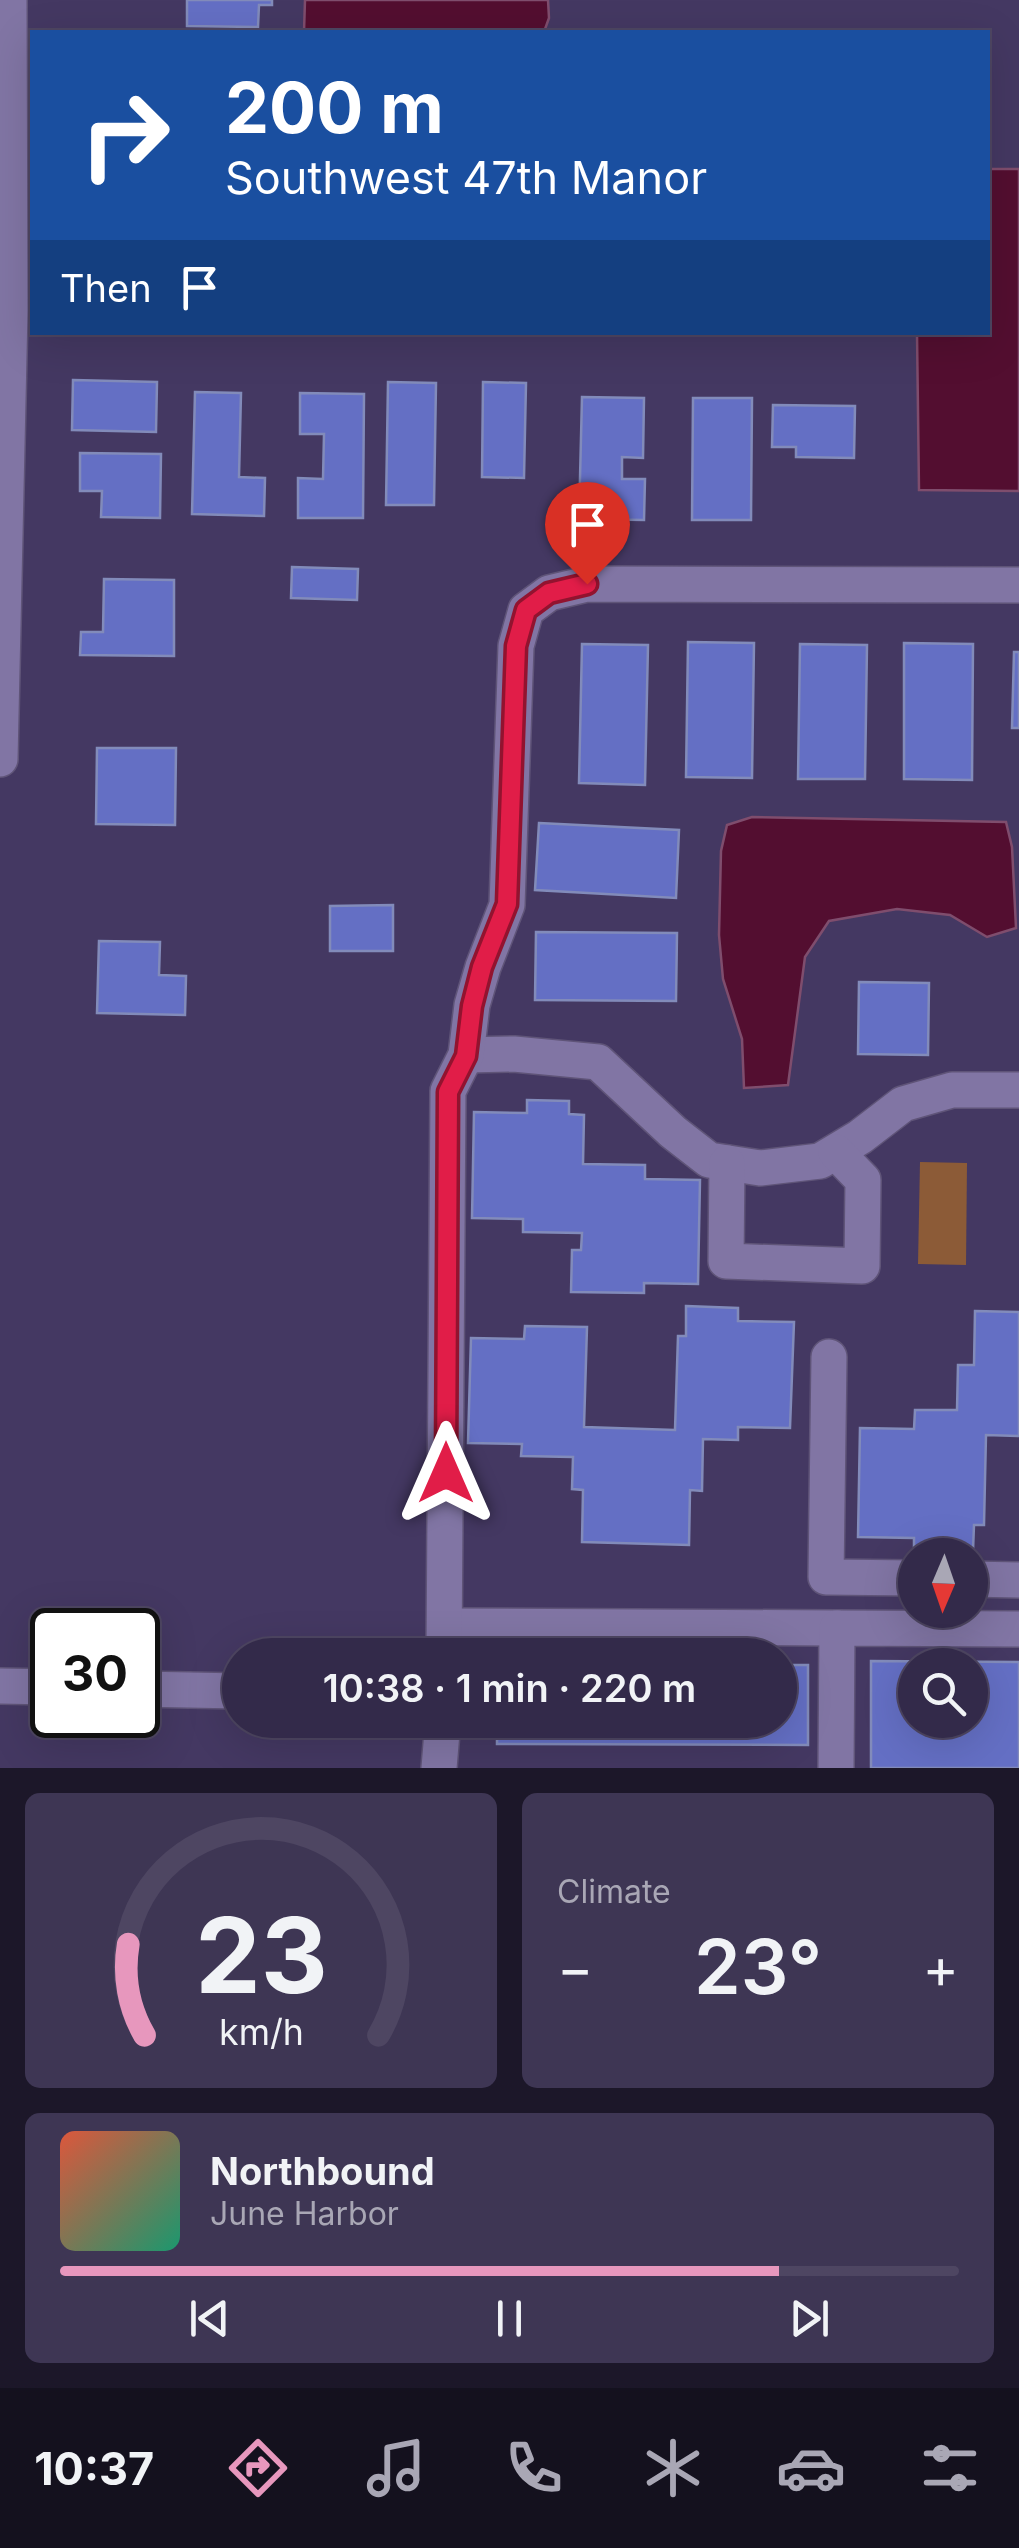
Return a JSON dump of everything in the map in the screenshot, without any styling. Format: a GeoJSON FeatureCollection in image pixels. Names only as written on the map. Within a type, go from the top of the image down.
{"type":"FeatureCollection","features":[{"type":"Feature","properties":{"kind":"street"},"geometry":{"type":"LineString","coordinates":[[0,759],[21,310],[10,0]]}},
{"type":"Feature","properties":{"kind":"street"},"geometry":{"type":"LineString","coordinates":[[444,1638],[448,1092],[466,1056],[475,992],[507,904],[516,646],[526,610],[549,593],[587,584],[1019,585]]}},
{"type":"Feature","properties":{"kind":"street"},"geometry":{"type":"LineString","coordinates":[[466,1056],[514,1054],[598,1062],[709,1160],[760,1168],[820,1161],[903,1104],[952,1090],[1019,1090]]}},
{"type":"Feature","properties":{"kind":"street"},"geometry":{"type":"LineString","coordinates":[[727,1163],[726,1261],[862,1266],[864,1180],[836,1152]]}},
{"type":"Feature","properties":{"kind":"street"},"geometry":{"type":"LineString","coordinates":[[829,1357],[826,1577],[898,1578]]}},
{"type":"Feature","properties":{"kind":"street"},"geometry":{"type":"LineString","coordinates":[[988,1579],[1019,1580]]}},
{"type":"Feature","properties":{"kind":"street"},"geometry":{"type":"LineString","coordinates":[[836,1768],[838,1628]]}},
{"type":"Feature","properties":{"kind":"street"},"geometry":{"type":"LineString","coordinates":[[510,1638],[838,1628],[1019,1629]]}},
{"type":"Feature","properties":{"kind":"street"},"geometry":{"type":"LineString","coordinates":[[0,1686],[30,1687]]}},
{"type":"Feature","properties":{"kind":"street"},"geometry":{"type":"LineString","coordinates":[[160,1689],[222,1691]]}},
{"type":"Feature","properties":{"kind":"street"},"geometry":{"type":"LineString","coordinates":[[439,1768],[441,1738]]}},
{"type":"Feature","properties":{"kind":"shaded area"},"geometry":{"type":"Polygon","coordinates":[[[305,0],[548,0],[545,30],[304,30],[305,0]]]}},
{"type":"Feature","properties":{"kind":"shaded area"},"geometry":{"type":"Polygon","coordinates":[[[990,169],[1019,169],[1019,491],[919,490],[917,335],[990,335],[990,169]]]}},
{"type":"Feature","properties":{"kind":"shaded area"},"geometry":{"type":"Polygon","coordinates":[[[752,817],[1006,822],[1012,847],[1016,928],[987,937],[950,915],[897,909],[829,921],[805,957],[788,1085],[744,1088],[742,1039],[723,979],[719,935],[721,851],[727,825],[752,817]]]}},
{"type":"Feature","properties":{"kind":"shaded area"},"geometry":{"type":"Polygon","coordinates":[[[920,1162],[967,1163],[966,1265],[918,1264],[920,1162]]]}},
{"type":"Feature","properties":{"kind":"building"},"geometry":{"type":"Polygon","coordinates":[[[187,0],[272,0],[272,5],[259,5],[258,27],[187,26],[187,0]]]}},
{"type":"Feature","properties":{"kind":"building"},"geometry":{"type":"Polygon","coordinates":[[[73,380],[157,382],[156,432],[72,430],[73,380]]]}},
{"type":"Feature","properties":{"kind":"building"},"geometry":{"type":"Polygon","coordinates":[[[388,382],[436,383],[434,505],[386,505],[388,382]]]}},
{"type":"Feature","properties":{"kind":"building"},"geometry":{"type":"Polygon","coordinates":[[[483,382],[526,383],[524,478],[482,477],[483,382]]]}},
{"type":"Feature","properties":{"kind":"building"},"geometry":{"type":"Polygon","coordinates":[[[195,392],[241,393],[239,477],[265,478],[264,516],[192,514],[195,392]]]}},
{"type":"Feature","properties":{"kind":"building"},"geometry":{"type":"Polygon","coordinates":[[[300,393],[364,394],[363,518],[298,518],[298,478],[323,479],[324,434],[300,434],[300,393]]]}},
{"type":"Feature","properties":{"kind":"building"},"geometry":{"type":"Polygon","coordinates":[[[582,397],[644,398],[643,458],[622,457],[622,479],[645,479],[644,520],[579,519],[582,397]]]}},
{"type":"Feature","properties":{"kind":"building"},"geometry":{"type":"Polygon","coordinates":[[[693,398],[752,398],[751,520],[692,520],[693,398]]]}},
{"type":"Feature","properties":{"kind":"building"},"geometry":{"type":"Polygon","coordinates":[[[773,405],[855,406],[854,458],[796,457],[796,447],[772,447],[773,405]]]}},
{"type":"Feature","properties":{"kind":"building"},"geometry":{"type":"Polygon","coordinates":[[[80,453],[161,454],[160,518],[101,517],[102,491],[80,491],[80,453]]]}},
{"type":"Feature","properties":{"kind":"building"},"geometry":{"type":"Polygon","coordinates":[[[292,567],[358,569],[357,600],[291,598],[292,567]]]}},
{"type":"Feature","properties":{"kind":"building"},"geometry":{"type":"Polygon","coordinates":[[[104,579],[174,580],[174,656],[80,655],[81,632],[103,632],[104,579]]]}},
{"type":"Feature","properties":{"kind":"building"},"geometry":{"type":"Polygon","coordinates":[[[688,642],[754,643],[752,778],[686,777],[688,642]]]}},
{"type":"Feature","properties":{"kind":"building"},"geometry":{"type":"Polygon","coordinates":[[[904,643],[973,644],[972,780],[904,779],[904,643]]]}},
{"type":"Feature","properties":{"kind":"building"},"geometry":{"type":"Polygon","coordinates":[[[582,644],[648,645],[645,785],[579,783],[582,644]]]}},
{"type":"Feature","properties":{"kind":"building"},"geometry":{"type":"Polygon","coordinates":[[[800,644],[867,645],[865,779],[798,779],[800,644]]]}},
{"type":"Feature","properties":{"kind":"building"},"geometry":{"type":"Polygon","coordinates":[[[1014,652],[1019,652],[1019,728],[1012,728],[1014,652]]]}},
{"type":"Feature","properties":{"kind":"building"},"geometry":{"type":"Polygon","coordinates":[[[97,748],[176,748],[175,825],[96,824],[97,748]]]}},
{"type":"Feature","properties":{"kind":"building"},"geometry":{"type":"Polygon","coordinates":[[[539,823],[679,830],[676,898],[535,890],[539,823]]]}},
{"type":"Feature","properties":{"kind":"building"},"geometry":{"type":"Polygon","coordinates":[[[393,905],[393,951],[330,951],[330,906],[393,905]]]}},
{"type":"Feature","properties":{"kind":"building"},"geometry":{"type":"Polygon","coordinates":[[[536,932],[677,933],[676,1001],[535,1000],[536,932]]]}},
{"type":"Feature","properties":{"kind":"building"},"geometry":{"type":"Polygon","coordinates":[[[99,941],[160,942],[159,975],[186,976],[185,1015],[97,1013],[99,941]]]}},
{"type":"Feature","properties":{"kind":"building"},"geometry":{"type":"Polygon","coordinates":[[[859,982],[929,983],[928,1055],[858,1054],[859,982]]]}},
{"type":"Feature","properties":{"kind":"building"},"geometry":{"type":"Polygon","coordinates":[[[527,1100],[569,1101],[569,1114],[584,1115],[583,1164],[645,1165],[645,1179],[700,1180],[698,1284],[644,1283],[644,1293],[571,1292],[572,1250],[581,1250],[582,1233],[523,1232],[523,1219],[472,1218],[474,1112],[527,1113],[527,1100]]]}},
{"type":"Feature","properties":{"kind":"building"},"geometry":{"type":"Polygon","coordinates":[[[686,1306],[738,1308],[738,1321],[794,1322],[790,1428],[738,1427],[738,1440],[703,1439],[702,1491],[690,1490],[689,1545],[582,1542],[583,1490],[572,1489],[573,1457],[521,1456],[522,1444],[468,1443],[471,1338],[524,1339],[525,1326],[587,1327],[584,1427],[675,1430],[678,1336],[686,1336],[686,1306]]]}},
{"type":"Feature","properties":{"kind":"building"},"geometry":{"type":"Polygon","coordinates":[[[975,1311],[1019,1312],[1019,1436],[986,1435],[984,1525],[974,1525],[974,1538],[858,1537],[860,1428],[914,1429],[915,1410],[957,1410],[958,1365],[974,1365],[975,1311]]]}},
{"type":"Feature","properties":{"kind":"building"},"geometry":{"type":"Polygon","coordinates":[[[871,1661],[898,1661],[898,1738],[988,1738],[988,1662],[1019,1662],[1019,1768],[871,1768],[871,1661]]]}},
{"type":"Feature","properties":{"kind":"building"},"geometry":{"type":"Polygon","coordinates":[[[797,1665],[808,1665],[808,1745],[497,1744],[497,1738],[797,1738],[797,1665]]]}},
{"type":"Feature","properties":{"kind":"route"},"geometry":{"type":"LineString","coordinates":[[446,1473],[448,1092],[466,1056],[482,967],[507,904],[516,646],[526,610],[549,593],[587,584]]}}]}
